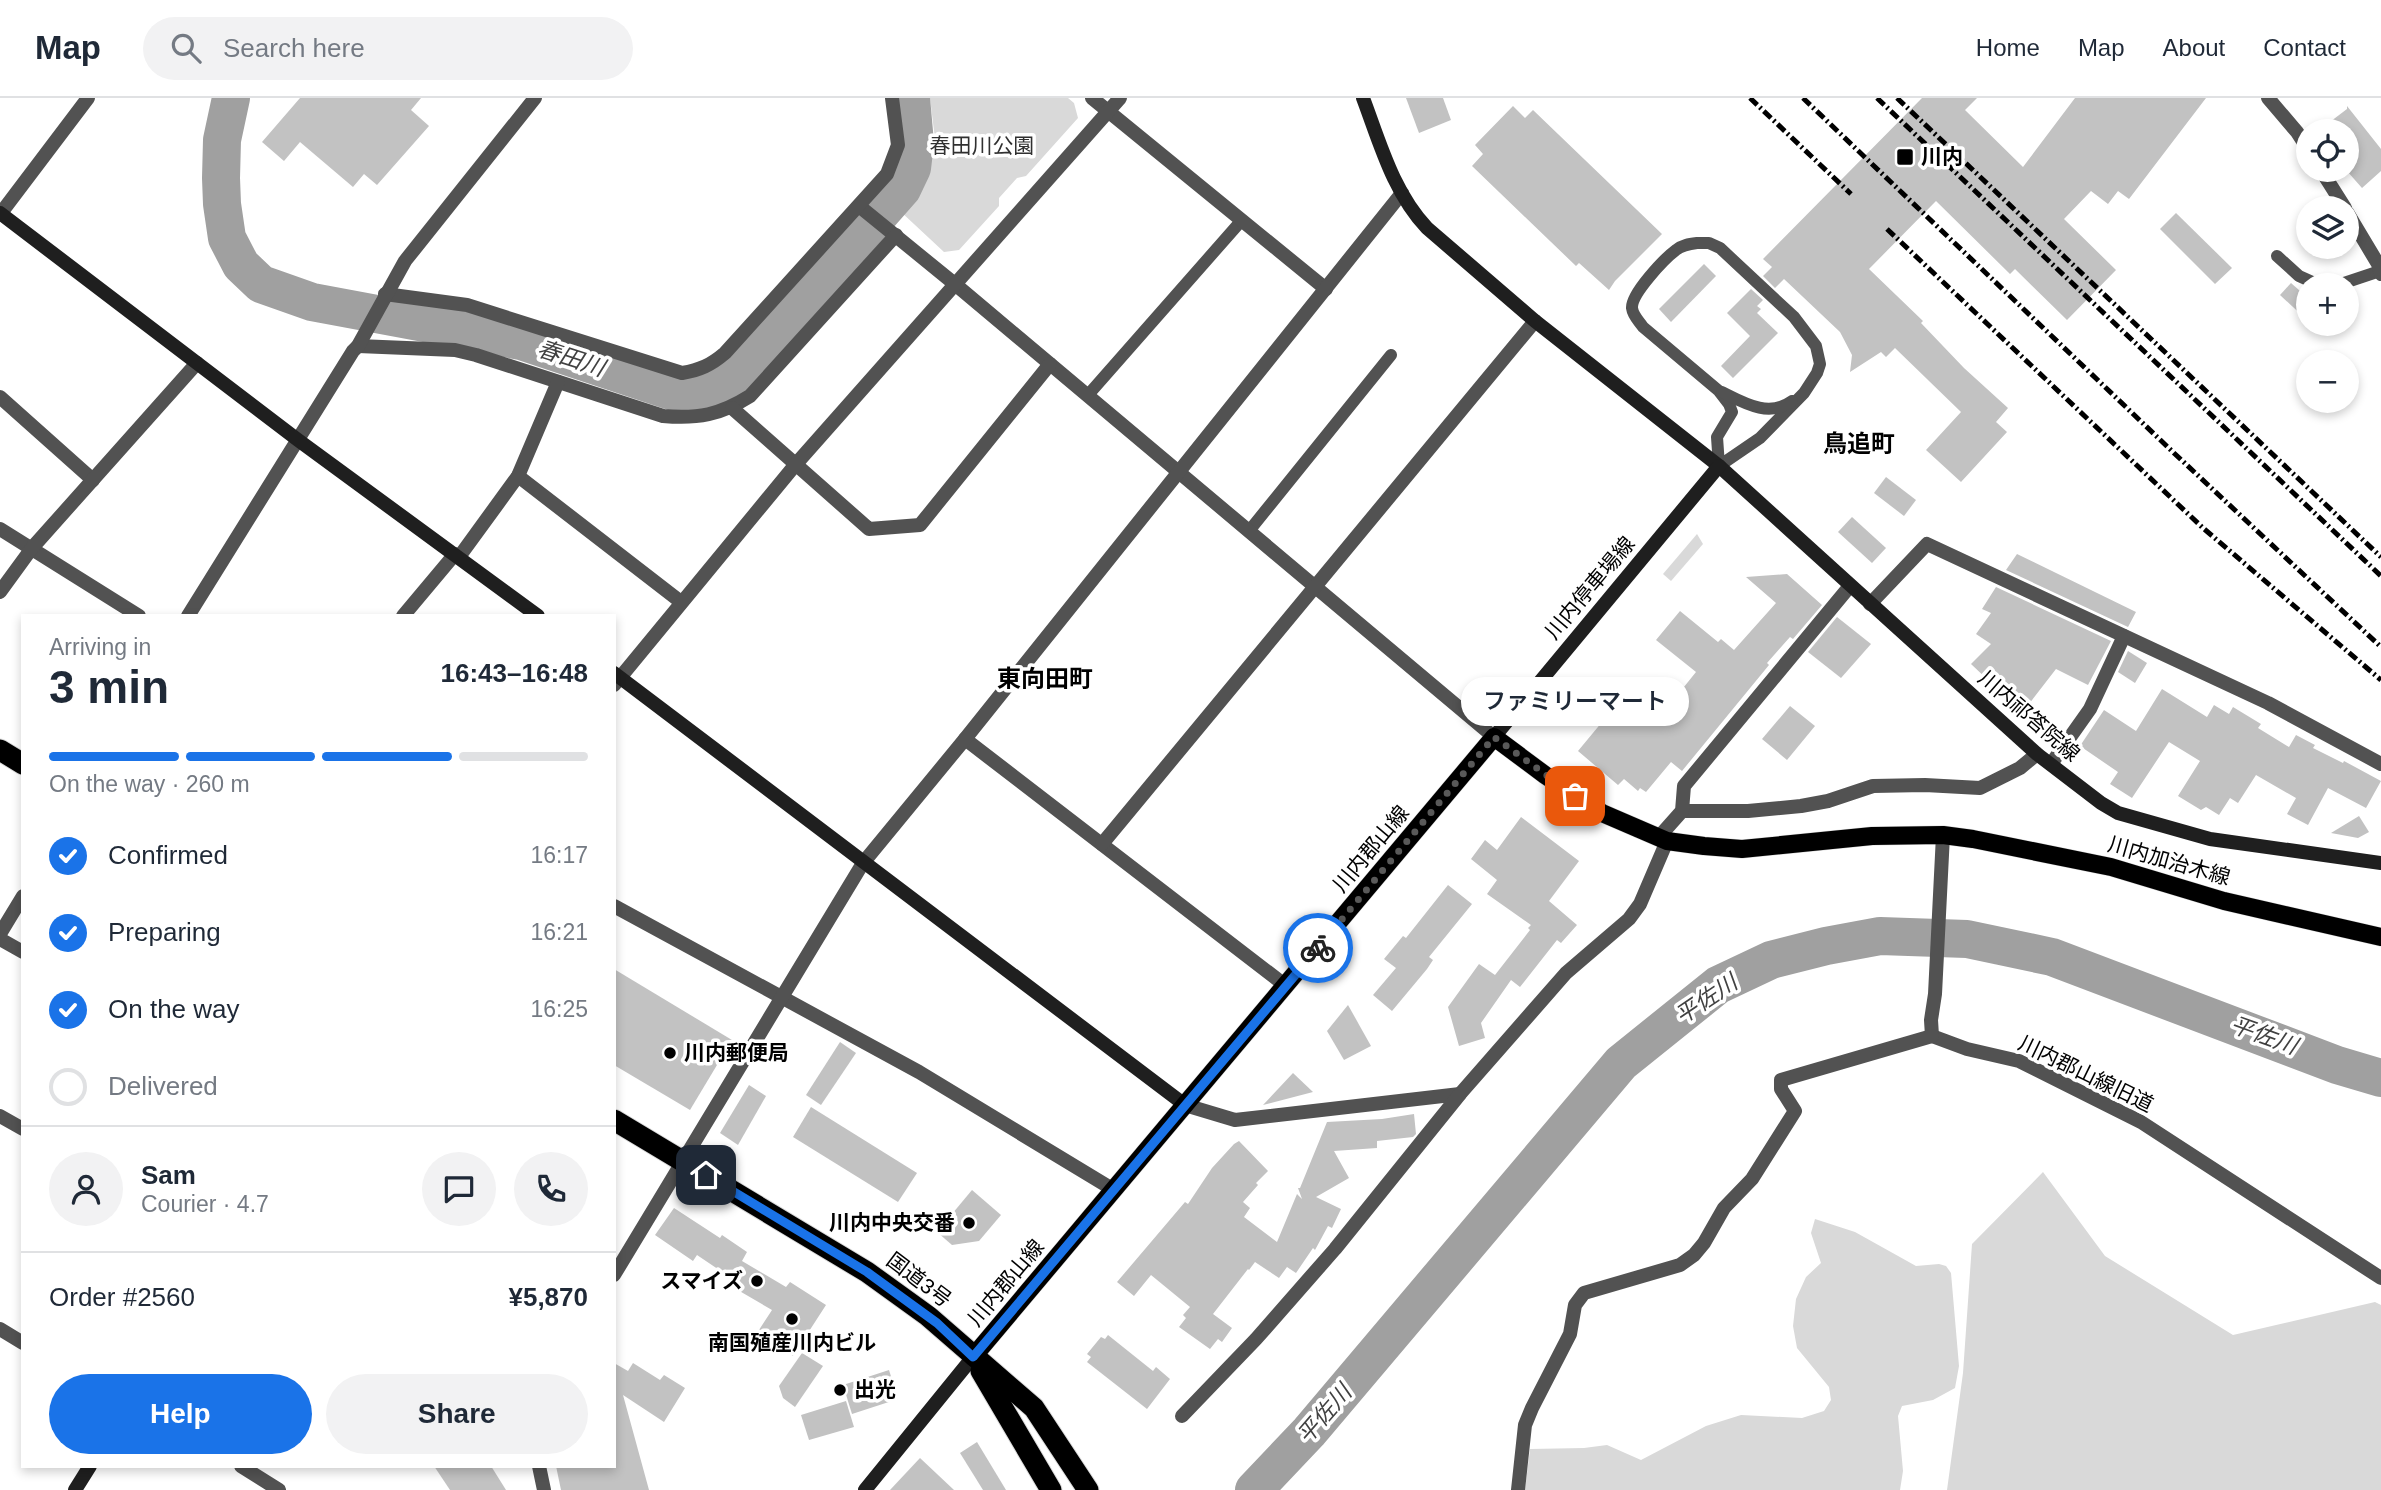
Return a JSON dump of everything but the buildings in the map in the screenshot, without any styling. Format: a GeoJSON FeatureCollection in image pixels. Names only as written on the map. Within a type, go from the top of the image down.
{"type":"FeatureCollection","features":[{"type":"Feature","properties":{"kind":"highway"},"geometry":{"type":"LineString","coordinates":[[0,750],[21,763]]}},
{"type":"Feature","properties":{"kind":"highway","name":"国道3号"},"geometry":{"type":"LineString","coordinates":[[616,1121],[867,1272],[937,1323],[1034,1408],[1088,1490]]}},
{"type":"Feature","properties":{"kind":"highway","name":"国道3号"},"geometry":{"type":"LineString","coordinates":[[973,1357],[1051,1490]]}},
{"type":"Feature","properties":{"kind":"main road"},"geometry":{"type":"LineString","coordinates":[[1494,737],[1602,813],[1663,839],[1742,849],[1872,836],[1943,835]]}},
{"type":"Feature","properties":{"kind":"main road","name":"川内郡山線"},"geometry":{"type":"LineString","coordinates":[[973,1357],[1494,737]]}},
{"type":"Feature","properties":{"kind":"main road","name":"川内加治木線"},"geometry":{"type":"LineString","coordinates":[[1943,835],[2110,867],[2224,901],[2381,937]]}},
{"type":"Feature","properties":{"kind":"street"},"geometry":{"type":"LineString","coordinates":[[88,98],[0,213],[298,440],[535,614]]}},
{"type":"Feature","properties":{"kind":"street"},"geometry":{"type":"LineString","coordinates":[[189,614],[361,340],[405,261],[535,98]]}},
{"type":"Feature","properties":{"kind":"street"},"geometry":{"type":"LineString","coordinates":[[384,297],[467,305],[681,373],[696,371],[725,354],[862,208],[887,174],[898,145],[892,98]]}},
{"type":"Feature","properties":{"kind":"street"},"geometry":{"type":"LineString","coordinates":[[1092,98],[1326,289]]}},
{"type":"Feature","properties":{"kind":"street"},"geometry":{"type":"LineString","coordinates":[[1121,98],[796,464],[616,678],[1185,1105],[1235,1120],[1460,1094]]}},
{"type":"Feature","properties":{"kind":"street","name":"川内祁答院線"},"geometry":{"type":"LineString","coordinates":[[1363,98],[1402,194],[1427,228],[1535,321],[1719,466],[2037,754],[2101,803],[2118,813],[2210,839],[2381,863]]}},
{"type":"Feature","properties":{"kind":"street"},"geometry":{"type":"LineString","coordinates":[[2268,98],[2296,131]]}},
{"type":"Feature","properties":{"kind":"street"},"geometry":{"type":"LineString","coordinates":[[616,1272],[863,863],[1402,194]]}},
{"type":"Feature","properties":{"kind":"street"},"geometry":{"type":"LineString","coordinates":[[862,208],[1494,737]]}},
{"type":"Feature","properties":{"kind":"street"},"geometry":{"type":"LineString","coordinates":[[361,340],[455,350],[476,355],[663,416],[691,419],[732,408],[750,396],[892,232]]}},
{"type":"Feature","properties":{"kind":"street"},"geometry":{"type":"LineString","coordinates":[[2359,232],[2380,268]]}},
{"type":"Feature","properties":{"kind":"street"},"geometry":{"type":"LineString","coordinates":[[1102,845],[1535,321]]}},
{"type":"Feature","properties":{"kind":"street"},"geometry":{"type":"LineString","coordinates":[[0,592],[32,548],[197,363]]}},
{"type":"Feature","properties":{"kind":"street"},"geometry":{"type":"LineString","coordinates":[[732,408],[869,529],[920,525],[1051,364]]}},
{"type":"Feature","properties":{"kind":"street"},"geometry":{"type":"LineString","coordinates":[[405,614],[457,555],[518,477],[558,382]]}},
{"type":"Feature","properties":{"kind":"street"},"geometry":{"type":"LineString","coordinates":[[0,397],[93,480]]}},
{"type":"Feature","properties":{"kind":"street","name":"川内停車場線"},"geometry":{"type":"LineString","coordinates":[[1494,737],[1719,466]]}},
{"type":"Feature","properties":{"kind":"street"},"geometry":{"type":"LineString","coordinates":[[518,477],[681,602]]}},
{"type":"Feature","properties":{"kind":"street"},"geometry":{"type":"LineString","coordinates":[[0,528],[136,614]]}},
{"type":"Feature","properties":{"kind":"street"},"geometry":{"type":"LineString","coordinates":[[1870,604],[1927,544],[2268,703],[2381,764]]}},
{"type":"Feature","properties":{"kind":"street"},"geometry":{"type":"LineString","coordinates":[[1182,1416],[1256,1339],[1335,1249],[1460,1094],[1566,973],[1629,919],[1640,904],[1663,839],[1682,811],[1684,786],[1850,586]]}},
{"type":"Feature","properties":{"kind":"street"},"geometry":{"type":"LineString","coordinates":[[2051,764],[2090,709],[2124,636]]}},
{"type":"Feature","properties":{"kind":"street"},"geometry":{"type":"LineString","coordinates":[[965,739],[1286,986]]}},
{"type":"Feature","properties":{"kind":"street"},"geometry":{"type":"LineString","coordinates":[[1682,811],[1748,811],[1801,806],[1828,801],[1873,786],[1980,788],[2020,768],[2037,754]]}},
{"type":"Feature","properties":{"kind":"street"},"geometry":{"type":"LineString","coordinates":[[1518,1490],[1525,1426],[1570,1334],[1575,1305],[1584,1293],[1680,1265],[1695,1255],[1724,1208],[1752,1179],[1795,1111],[1781,1089],[1782,1080],[1932,1036],[1943,835]]}},
{"type":"Feature","properties":{"kind":"street"},"geometry":{"type":"LineString","coordinates":[[21,899],[0,936],[21,951]]}},
{"type":"Feature","properties":{"kind":"street"},"geometry":{"type":"LineString","coordinates":[[616,907],[919,1072],[1114,1190]]}},
{"type":"Feature","properties":{"kind":"street","name":"川内郡山線旧道"},"geometry":{"type":"LineString","coordinates":[[1932,1036],[1967,1049],[2020,1061],[2141,1122],[2381,1279]]}},
{"type":"Feature","properties":{"kind":"street"},"geometry":{"type":"LineString","coordinates":[[0,1116],[21,1128]]}},
{"type":"Feature","properties":{"kind":"street"},"geometry":{"type":"LineString","coordinates":[[0,1329],[21,1342]]}},
{"type":"Feature","properties":{"kind":"street"},"geometry":{"type":"LineString","coordinates":[[865,1490],[973,1357]]}},
{"type":"Feature","properties":{"kind":"street"},"geometry":{"type":"LineString","coordinates":[[75,1490],[89,1468]]}},
{"type":"Feature","properties":{"kind":"street"},"geometry":{"type":"LineString","coordinates":[[244,1468],[279,1490]]}},
{"type":"Feature","properties":{"kind":"street"},"geometry":{"type":"LineString","coordinates":[[539,1468],[544,1490]]}},
{"type":"Feature","properties":{"kind":"lane"},"geometry":{"type":"LineString","coordinates":[[1088,395],[1242,220]]}},
{"type":"Feature","properties":{"kind":"lane"},"geometry":{"type":"LineString","coordinates":[[1709,243],[1720,248],[1794,317],[1816,346],[1820,364],[1804,393],[1760,438],[1719,466],[1717,437],[1732,412],[1729,404],[1719,391],[1643,327],[1632,308],[1638,291],[1676,250],[1686,245],[1709,243]]}},
{"type":"Feature","properties":{"kind":"lane"},"geometry":{"type":"LineString","coordinates":[[2277,256],[2297,273]]}},
{"type":"Feature","properties":{"kind":"lane"},"geometry":{"type":"LineString","coordinates":[[2359,276],[2380,268]]}},
{"type":"Feature","properties":{"kind":"lane"},"geometry":{"type":"LineString","coordinates":[[1249,531],[1391,355]]}},
{"type":"Feature","properties":{"kind":"lane"},"geometry":{"type":"LineString","coordinates":[[1719,391],[1748,406],[1769,410],[1788,405],[1804,393]]}},
{"type":"Feature","properties":{"kind":"green space","name":"春田川公園"},"geometry":{"type":"Polygon","coordinates":[[[930,98],[1068,98],[1074,103],[1078,118],[1026,176],[1017,178],[999,198],[999,206],[959,250],[944,252],[900,211],[925,180],[935,139],[930,98]]]}},
{"type":"Feature","properties":{"kind":"green space"},"geometry":{"type":"Polygon","coordinates":[[[1697,534],[1703,544],[1671,581],[1663,574],[1697,534]]]}},
{"type":"Feature","properties":{"kind":"green space"},"geometry":{"type":"Polygon","coordinates":[[[2043,1172],[2105,1256],[2233,1335],[2375,1302],[2381,1305],[2381,1490],[1947,1490],[1963,1373],[1972,1244],[2043,1172]]]}},
{"type":"Feature","properties":{"kind":"green space"},"geometry":{"type":"Polygon","coordinates":[[[1815,1219],[1855,1232],[1916,1266],[1939,1264],[1946,1266],[1951,1273],[1959,1366],[1955,1388],[1933,1400],[1902,1406],[1898,1416],[1903,1471],[1900,1490],[1525,1490],[1530,1449],[1607,1445],[1641,1460],[1706,1426],[1741,1415],[1802,1418],[1824,1411],[1831,1400],[1829,1387],[1797,1348],[1793,1326],[1796,1299],[1806,1277],[1821,1263],[1811,1233],[1815,1219]]]}},
{"type":"Feature","properties":{"kind":"waterway","name":"春田川"},"geometry":{"type":"LineString","coordinates":[[231,98],[222,140],[222,204],[227,238],[241,265],[261,284],[312,302],[521,341],[686,396],[731,379],[763,347],[902,189],[912,168],[915,143],[911,98]]}},
{"type":"Feature","properties":{"kind":"waterway","name":"平佐川"},"geometry":{"type":"LineString","coordinates":[[1254,1490],[1309,1432],[1621,1063],[1718,985],[1771,960],[1880,936],[1967,939],[2052,957],[2337,1065],[2381,1078]]}},
{"type":"Feature","properties":{"kind":"railway"},"geometry":{"type":"LineString","coordinates":[[1750,98],[1851,194]]}},
{"type":"Feature","properties":{"kind":"railway"},"geometry":{"type":"LineString","coordinates":[[1803,98],[2381,647]]}},
{"type":"Feature","properties":{"kind":"railway"},"geometry":{"type":"LineString","coordinates":[[1877,98],[2381,576]]}},
{"type":"Feature","properties":{"kind":"railway"},"geometry":{"type":"LineString","coordinates":[[1897,98],[2381,557]]}},
{"type":"Feature","properties":{"kind":"railway"},"geometry":{"type":"LineString","coordinates":[[1887,229],[2203,528],[2381,680]]}},
{"type":"Feature","properties":{"kind":"way so far"},"geometry":{"type":"LineString","coordinates":[[1318,948],[1494,737],[1575,796]]}},
{"type":"Feature","properties":{"kind":"place","name":"川内"},"geometry":{"type":"Point","coordinates":[1905,157]}},
{"type":"Feature","properties":{"kind":"place","name":"ファミリーマート"},"geometry":{"type":"Point","coordinates":[1575,796]}},
{"type":"Feature","properties":{"kind":"place","name":"川内郵便局"},"geometry":{"type":"Point","coordinates":[670,1053]}},
{"type":"Feature","properties":{"kind":"place","name":"川内中央交番"},"geometry":{"type":"Point","coordinates":[969,1223]}},
{"type":"Feature","properties":{"kind":"place","name":"スマイズ"},"geometry":{"type":"Point","coordinates":[757,1281]}},
{"type":"Feature","properties":{"kind":"place","name":"南国殖産川内ビル"},"geometry":{"type":"Point","coordinates":[792,1319]}},
{"type":"Feature","properties":{"kind":"place","name":"出光"},"geometry":{"type":"Point","coordinates":[840,1390]}},
{"type":"Feature","properties":{"kind":"district","name":"鳥追町"},"geometry":{"type":"Point","coordinates":[1859,444]}},
{"type":"Feature","properties":{"kind":"district","name":"東向田町"},"geometry":{"type":"Point","coordinates":[1045,679]}},
{"type":"Feature","properties":{"kind":"route"},"geometry":{"type":"LineString","coordinates":[[706,1175],[867,1272],[937,1323],[973,1357],[1318,948]]}}]}
